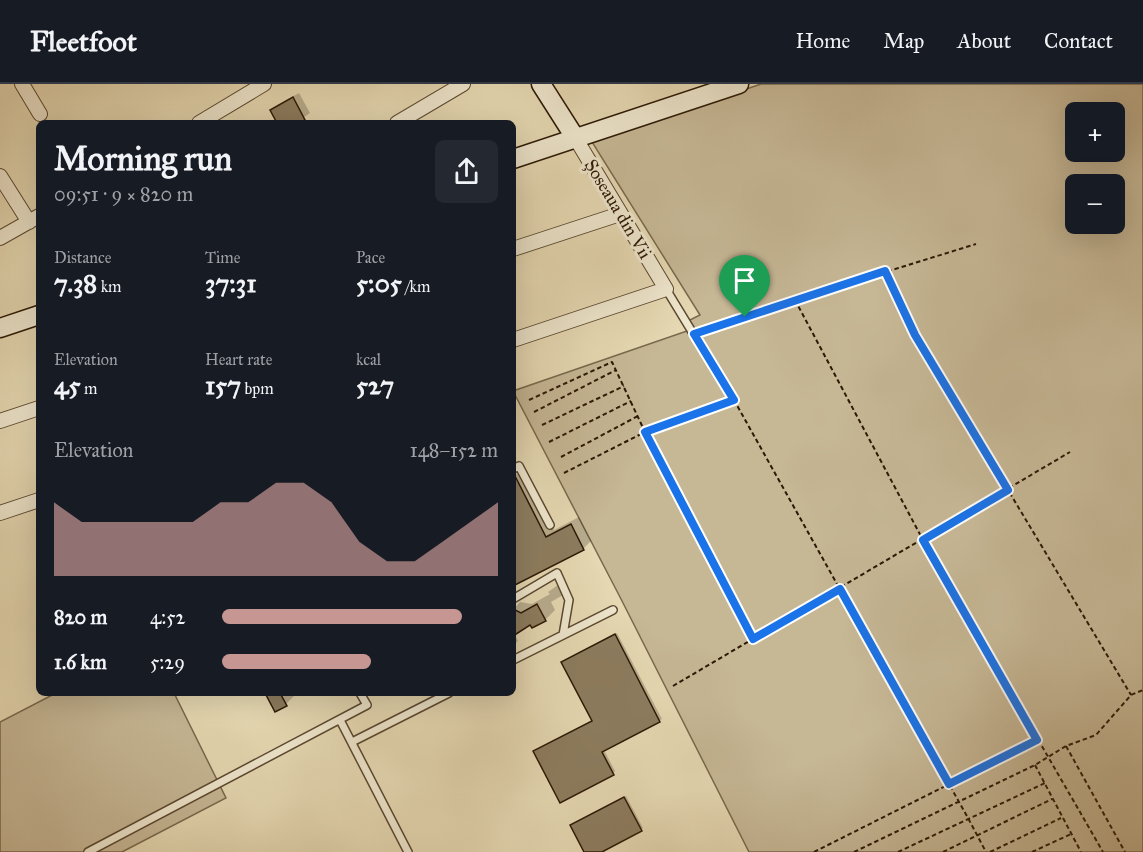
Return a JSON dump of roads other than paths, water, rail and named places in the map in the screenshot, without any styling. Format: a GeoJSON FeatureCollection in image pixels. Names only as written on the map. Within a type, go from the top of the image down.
{"type":"FeatureCollection","features":[{"type":"Feature","properties":{"kind":"street"},"geometry":{"type":"LineString","coordinates":[[22,84],[40,114]]}},
{"type":"Feature","properties":{"kind":"street"},"geometry":{"type":"LineString","coordinates":[[204,120],[264,84]]}},
{"type":"Feature","properties":{"kind":"street"},"geometry":{"type":"LineString","coordinates":[[402,120],[463,84]]}},
{"type":"Feature","properties":{"kind":"street","name":"Șoseaua din Vii"},"geometry":{"type":"LineString","coordinates":[[541,84],[666,289]]}},
{"type":"Feature","properties":{"kind":"street"},"geometry":{"type":"LineString","coordinates":[[516,158],[739,84]]}},
{"type":"Feature","properties":{"kind":"street"},"geometry":{"type":"LineString","coordinates":[[0,176],[34,219],[0,238]]}},
{"type":"Feature","properties":{"kind":"street"},"geometry":{"type":"LineString","coordinates":[[516,248],[620,214]]}},
{"type":"Feature","properties":{"kind":"street"},"geometry":{"type":"LineString","coordinates":[[516,339],[666,289]]}},
{"type":"Feature","properties":{"kind":"street"},"geometry":{"type":"LineString","coordinates":[[0,328],[36,316]]}},
{"type":"Feature","properties":{"kind":"street"},"geometry":{"type":"LineString","coordinates":[[0,421],[36,409]]}},
{"type":"Feature","properties":{"kind":"street"},"geometry":{"type":"LineString","coordinates":[[0,513],[36,501]]}},
{"type":"Feature","properties":{"kind":"lane","name":"Șoseaua din Vii"},"geometry":{"type":"LineString","coordinates":[[666,289],[694,334]]}},
{"type":"Feature","properties":{"kind":"lane"},"geometry":{"type":"LineString","coordinates":[[516,467],[519,466],[550,525]]}},
{"type":"Feature","properties":{"kind":"lane"},"geometry":{"type":"LineString","coordinates":[[516,597],[557,573],[569,600],[563,635]]}},
{"type":"Feature","properties":{"kind":"lane"},"geometry":{"type":"LineString","coordinates":[[516,658],[613,610]]}},
{"type":"Feature","properties":{"kind":"lane"},"geometry":{"type":"LineString","coordinates":[[88,852],[367,705],[362,696]]}},
{"type":"Feature","properties":{"kind":"lane"},"geometry":{"type":"LineString","coordinates":[[352,742],[443,696]]}},
{"type":"Feature","properties":{"kind":"lane"},"geometry":{"type":"LineString","coordinates":[[340,720],[408,852]]}}]}
